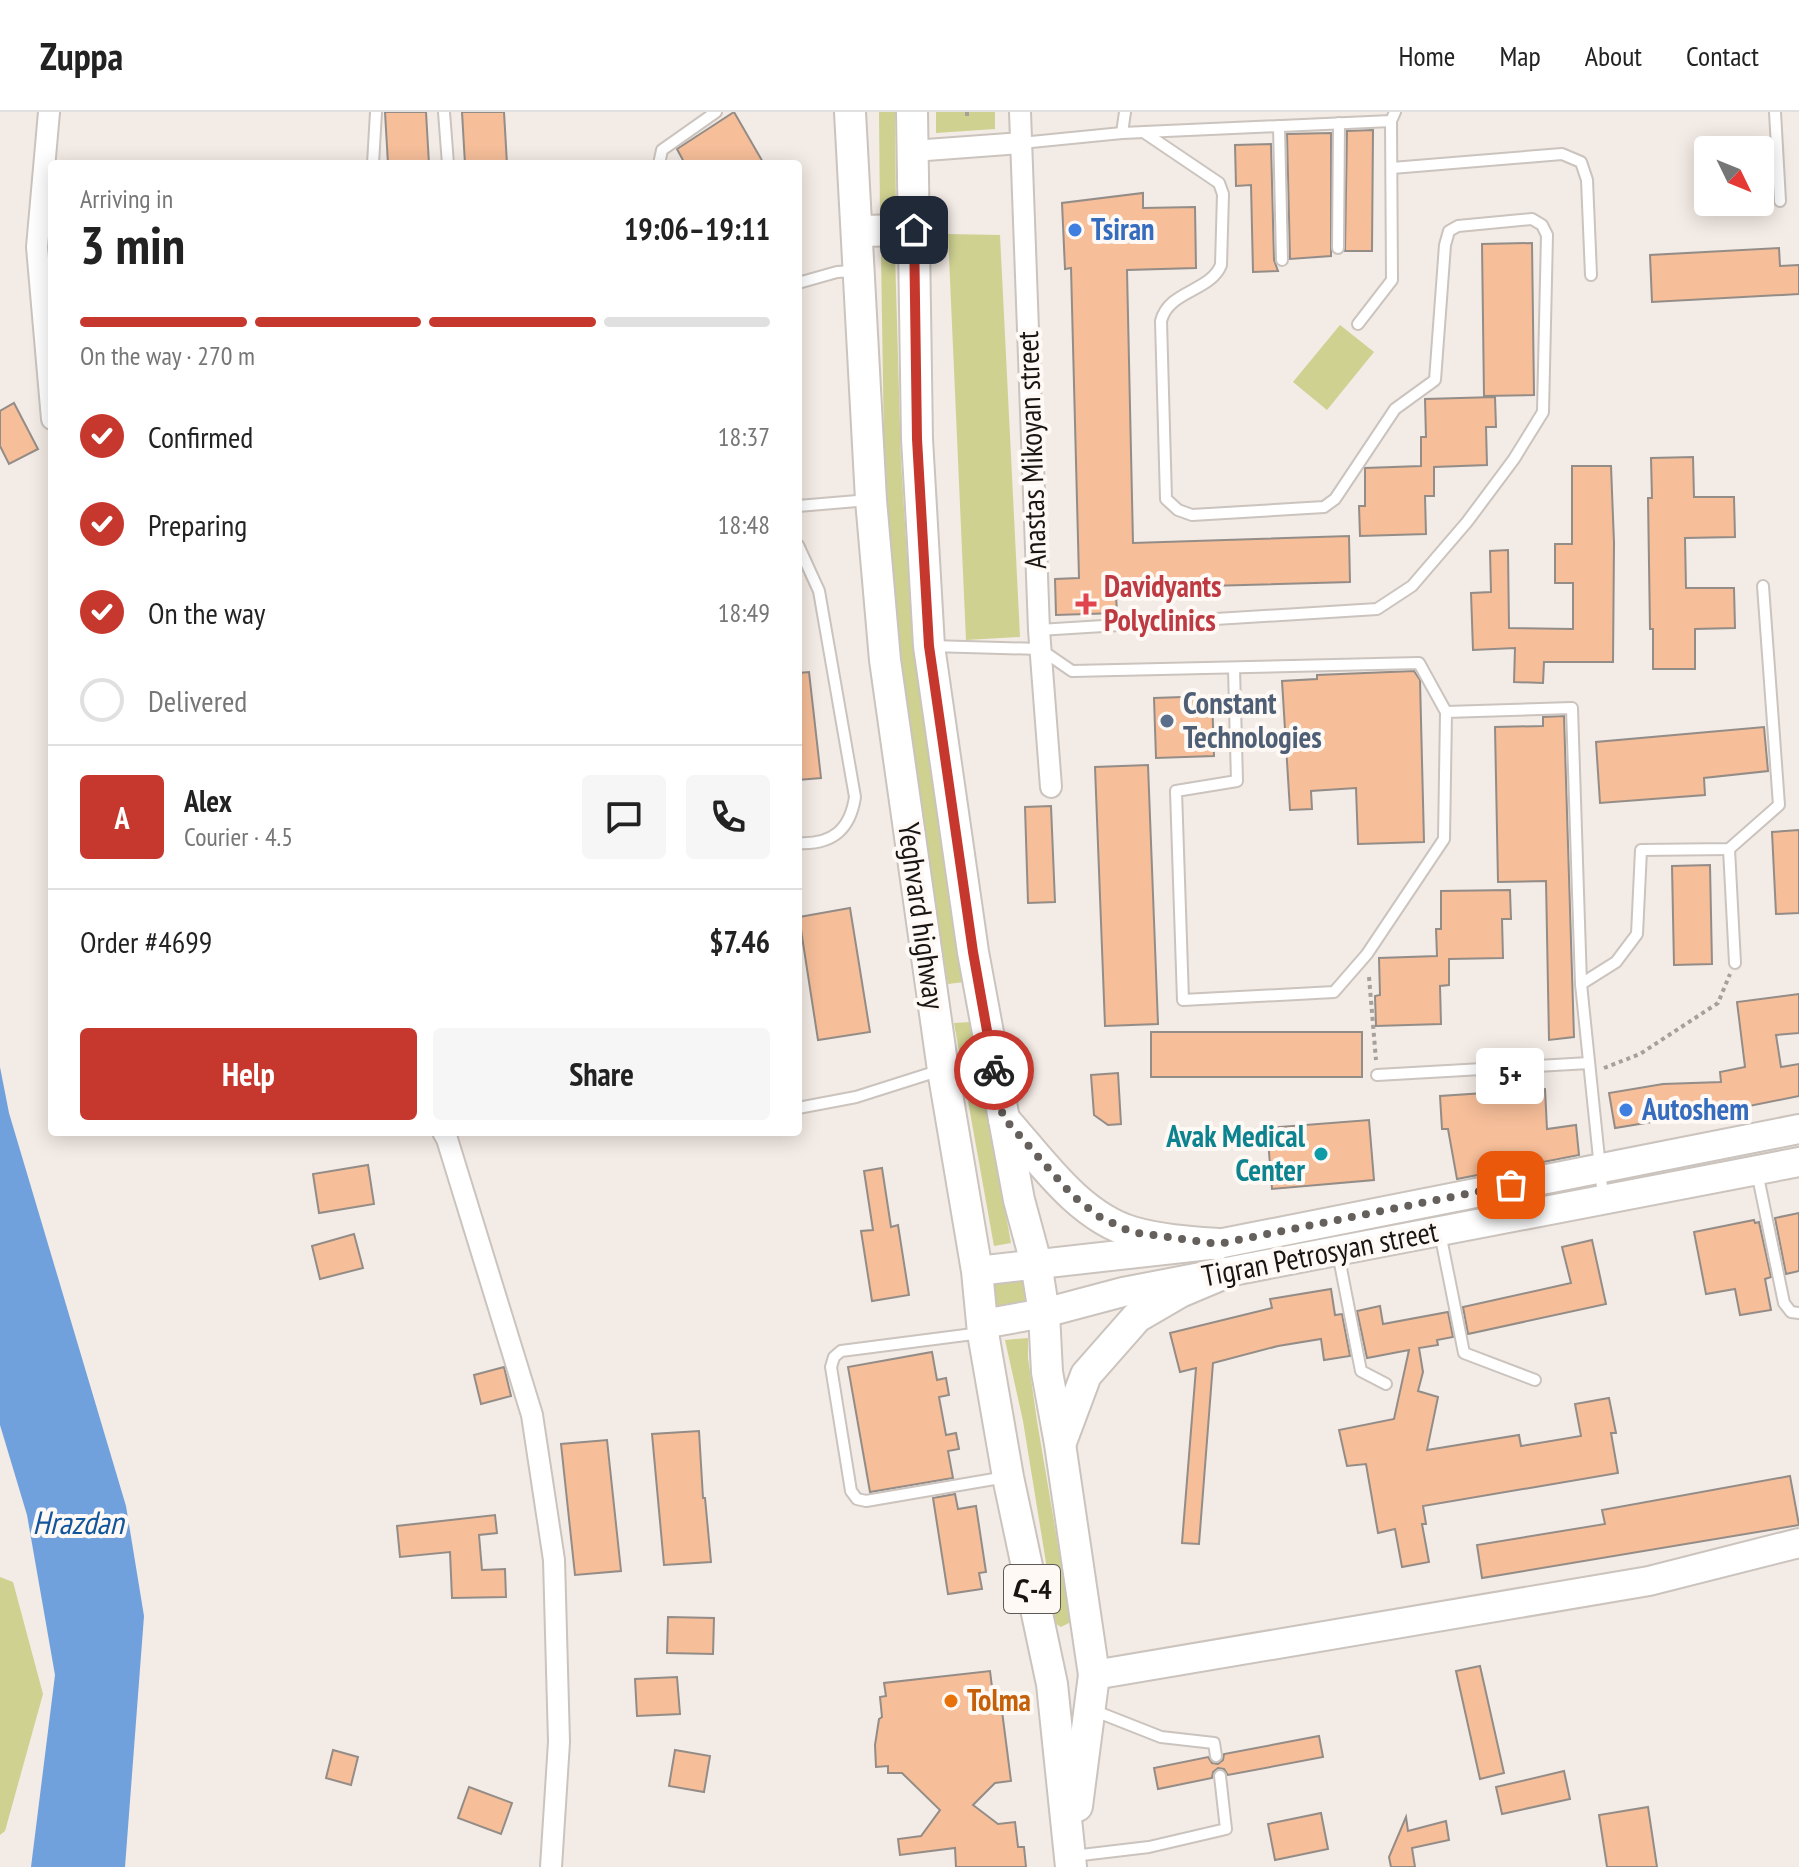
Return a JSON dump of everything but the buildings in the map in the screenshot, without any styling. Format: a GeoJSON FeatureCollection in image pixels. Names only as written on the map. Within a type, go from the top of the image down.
{"type":"FeatureCollection","features":[{"type":"Feature","properties":{"kind":"main road","name":"Yeghvard highway"},"geometry":{"type":"LineString","coordinates":[[850,112],[871,500],[885,660],[983,1328],[1008,1477],[1052,1684],[1071,1862]]}},
{"type":"Feature","properties":{"kind":"main road","name":"Yeghvard highway"},"geometry":{"type":"LineString","coordinates":[[912,112],[917,439],[929,646],[983,1004],[1019,1200],[1036,1263],[1044,1313],[1047,1372],[1094,1675],[1071,1862]]}},
{"type":"Feature","properties":{"kind":"main road"},"geometry":{"type":"LineString","coordinates":[[857,231],[914,230]]}},
{"type":"Feature","properties":{"kind":"main road"},"geometry":{"type":"LineString","coordinates":[[934,1010],[983,1004]]}},
{"type":"Feature","properties":{"kind":"main road"},"geometry":{"type":"LineString","coordinates":[[1003,1117],[1073,1196],[1098,1216],[1131,1232],[1222,1258]]}},
{"type":"Feature","properties":{"kind":"main road","name":"Tigran Petrosyan street"},"geometry":{"type":"LineString","coordinates":[[983,1328],[1123,1292],[1222,1258],[1599,1167],[1799,1129]]}},
{"type":"Feature","properties":{"kind":"main road","name":"Tigran Petrosyan street"},"geometry":{"type":"LineString","coordinates":[[977,1271],[1114,1257],[1222,1258],[1337,1251],[1799,1162]]}},
{"type":"Feature","properties":{"kind":"main road"},"geometry":{"type":"LineString","coordinates":[[1060,1444],[1086,1375],[1137,1317],[1180,1292],[1222,1258]]}},
{"type":"Feature","properties":{"kind":"main road"},"geometry":{"type":"LineString","coordinates":[[1094,1675],[1649,1581],[1799,1543]]}},
{"type":"Feature","properties":{"kind":"street"},"geometry":{"type":"LineString","coordinates":[[48,373],[37,247],[49,112]]}},
{"type":"Feature","properties":{"kind":"street","name":"Anastas Mikoyan street"},"geometry":{"type":"LineString","coordinates":[[1020,112],[1039,640],[1051,787]]}},
{"type":"Feature","properties":{"kind":"street"},"geometry":{"type":"LineString","coordinates":[[913,151],[1021,143]]}},
{"type":"Feature","properties":{"kind":"street"},"geometry":{"type":"LineString","coordinates":[[444,1136],[532,1415],[554,1560],[559,1742],[551,1867]]}},
{"type":"Feature","properties":{"kind":"lane"},"geometry":{"type":"LineString","coordinates":[[373,160],[376,112]]}},
{"type":"Feature","properties":{"kind":"lane"},"geometry":{"type":"LineString","coordinates":[[444,112],[448,160]]}},
{"type":"Feature","properties":{"kind":"lane"},"geometry":{"type":"LineString","coordinates":[[660,160],[662,150],[716,112]]}},
{"type":"Feature","properties":{"kind":"lane"},"geometry":{"type":"LineString","coordinates":[[1122,133],[1125,112]]}},
{"type":"Feature","properties":{"kind":"lane"},"geometry":{"type":"LineString","coordinates":[[1775,112],[1780,201]]}},
{"type":"Feature","properties":{"kind":"lane"},"geometry":{"type":"LineString","coordinates":[[1021,143],[1122,133],[1339,123],[1393,116],[1392,280],[1358,324]]}},
{"type":"Feature","properties":{"kind":"lane"},"geometry":{"type":"LineString","coordinates":[[1338,248],[1339,123]]}},
{"type":"Feature","properties":{"kind":"lane"},"geometry":{"type":"LineString","coordinates":[[1279,126],[1282,260]]}},
{"type":"Feature","properties":{"kind":"lane"},"geometry":{"type":"LineString","coordinates":[[929,646],[1039,640],[1377,609],[1412,586],[1467,522],[1514,459],[1543,412],[1547,235],[1542,225],[1532,219],[1458,226],[1449,231],[1445,245],[1435,380],[1395,409],[1335,499],[1324,507],[1192,515],[1178,510],[1166,499],[1161,321],[1164,310],[1174,301],[1217,275],[1221,265],[1223,194],[1219,183],[1145,133]]}},
{"type":"Feature","properties":{"kind":"lane"},"geometry":{"type":"LineString","coordinates":[[1392,168],[1562,154],[1581,162],[1587,180],[1591,275]]}},
{"type":"Feature","properties":{"kind":"lane"},"geometry":{"type":"LineString","coordinates":[[802,282],[837,272],[859,271]]}},
{"type":"Feature","properties":{"kind":"lane"},"geometry":{"type":"LineString","coordinates":[[802,506],[871,500]]}},
{"type":"Feature","properties":{"kind":"lane"},"geometry":{"type":"LineString","coordinates":[[802,554],[819,591],[855,797],[852,813],[843,830],[828,841],[802,843]]}},
{"type":"Feature","properties":{"kind":"lane"},"geometry":{"type":"LineString","coordinates":[[1581,984],[1616,962],[1637,934],[1641,850],[1729,849],[1779,805],[1763,586]]}},
{"type":"Feature","properties":{"kind":"lane"},"geometry":{"type":"LineString","coordinates":[[1039,640],[1072,671],[1419,663],[1446,712],[1444,839],[1367,954],[1334,992],[1183,1000],[1176,791],[1237,781],[1234,669]]}},
{"type":"Feature","properties":{"kind":"lane"},"geometry":{"type":"LineString","coordinates":[[1446,712],[1572,708],[1581,984],[1603,1199]]}},
{"type":"Feature","properties":{"kind":"lane"},"geometry":{"type":"LineString","coordinates":[[1729,849],[1735,963]]}},
{"type":"Feature","properties":{"kind":"lane"},"geometry":{"type":"LineString","coordinates":[[1377,1075],[1589,1068]]}},
{"type":"Feature","properties":{"kind":"lane"},"geometry":{"type":"LineString","coordinates":[[802,1107],[856,1097],[943,1070]]}},
{"type":"Feature","properties":{"kind":"lane"},"geometry":{"type":"LineString","coordinates":[[1757,1170],[1784,1303],[1791,1312],[1799,1313]]}},
{"type":"Feature","properties":{"kind":"lane"},"geometry":{"type":"LineString","coordinates":[[1440,1231],[1464,1353],[1535,1380]]}},
{"type":"Feature","properties":{"kind":"lane"},"geometry":{"type":"LineString","coordinates":[[1337,1251],[1361,1371],[1386,1384]]}},
{"type":"Feature","properties":{"kind":"lane"},"geometry":{"type":"LineString","coordinates":[[983,1328],[841,1351],[834,1357],[831,1367],[851,1491],[857,1499],[866,1501],[1008,1477]]}},
{"type":"Feature","properties":{"kind":"lane"},"geometry":{"type":"LineString","coordinates":[[1089,1709],[1161,1737],[1214,1743],[1216,1756]]}},
{"type":"Feature","properties":{"kind":"lane"},"geometry":{"type":"LineString","coordinates":[[1071,1862],[1226,1829],[1220,1776]]}},
{"type":"Feature","properties":{"kind":"path"},"geometry":{"type":"LineString","coordinates":[[967,112],[967,119]]}},
{"type":"Feature","properties":{"kind":"path"},"geometry":{"type":"LineString","coordinates":[[1367,954],[1377,1075]]}},
{"type":"Feature","properties":{"kind":"path"},"geometry":{"type":"LineString","coordinates":[[1589,1068],[1640,1054],[1718,1003],[1735,963]]}},
{"type":"Feature","properties":{"kind":"green space"},"geometry":{"type":"Polygon","coordinates":[[[879,112],[895,112],[896,217],[880,217],[879,112]]]}},
{"type":"Feature","properties":{"kind":"green space"},"geometry":{"type":"Polygon","coordinates":[[[936,112],[995,112],[995,129],[936,133],[936,112]]]}},
{"type":"Feature","properties":{"kind":"green space"},"geometry":{"type":"Polygon","coordinates":[[[948,234],[1000,235],[1020,637],[966,640],[948,234]]]}},
{"type":"Feature","properties":{"kind":"green space"},"geometry":{"type":"Polygon","coordinates":[[[895,253],[901,462],[910,602],[940,838],[964,982],[948,984],[900,678],[888,542],[881,254],[895,253]]]}},
{"type":"Feature","properties":{"kind":"green space"},"geometry":{"type":"Polygon","coordinates":[[[1340,325],[1374,352],[1327,410],[1293,382],[1340,325]]]}},
{"type":"Feature","properties":{"kind":"green space"},"geometry":{"type":"Polygon","coordinates":[[[971,1022],[1011,1243],[994,1246],[954,1023],[971,1022]]]}},
{"type":"Feature","properties":{"kind":"green space"},"geometry":{"type":"Polygon","coordinates":[[[1023,1278],[1028,1283],[1030,1303],[996,1310],[991,1291],[997,1279],[1023,1278]]]}},
{"type":"Feature","properties":{"kind":"green space"},"geometry":{"type":"Polygon","coordinates":[[[1028,1338],[1037,1421],[1071,1622],[1061,1627],[1056,1624],[1023,1421],[1005,1340],[1028,1338]]]}},
{"type":"Feature","properties":{"kind":"green space"},"geometry":{"type":"Polygon","coordinates":[[[0,1577],[13,1582],[43,1694],[5,1831],[0,1835],[0,1577]]]}},
{"type":"Feature","properties":{"kind":"water","name":"Hrazdan"},"geometry":{"type":"Polygon","coordinates":[[[0,1067],[9,1113],[126,1506],[144,1616],[125,1867],[31,1867],[55,1675],[27,1515],[0,1425],[0,1067]]]}},
{"type":"Feature","properties":{"kind":"way so far"},"geometry":{"type":"LineString","coordinates":[[994,1070],[1003,1117],[1073,1196],[1098,1216],[1131,1232],[1218,1244],[1511,1185]]}},
{"type":"Feature","properties":{"kind":"place","name":"Tsiran"},"geometry":{"type":"Point","coordinates":[1075,230]}},
{"type":"Feature","properties":{"kind":"place","name":"Davidyants Polyclinics"},"geometry":{"type":"Point","coordinates":[1086,604]}},
{"type":"Feature","properties":{"kind":"place","name":"Constant Technologies"},"geometry":{"type":"Point","coordinates":[1167,721]}},
{"type":"Feature","properties":{"kind":"place","name":"Autoshem"},"geometry":{"type":"Point","coordinates":[1626,1110]}},
{"type":"Feature","properties":{"kind":"place","name":"Avak Medical Center"},"geometry":{"type":"Point","coordinates":[1321,1154]}},
{"type":"Feature","properties":{"kind":"place","name":"5+"},"geometry":{"type":"Point","coordinates":[1511,1185]}},
{"type":"Feature","properties":{"kind":"place","name":"Tolma"},"geometry":{"type":"Point","coordinates":[951,1701]}},
{"type":"Feature","properties":{"kind":"route"},"geometry":{"type":"LineString","coordinates":[[914,230],[917,439],[929,646],[973,952],[994,1070]]}}]}
